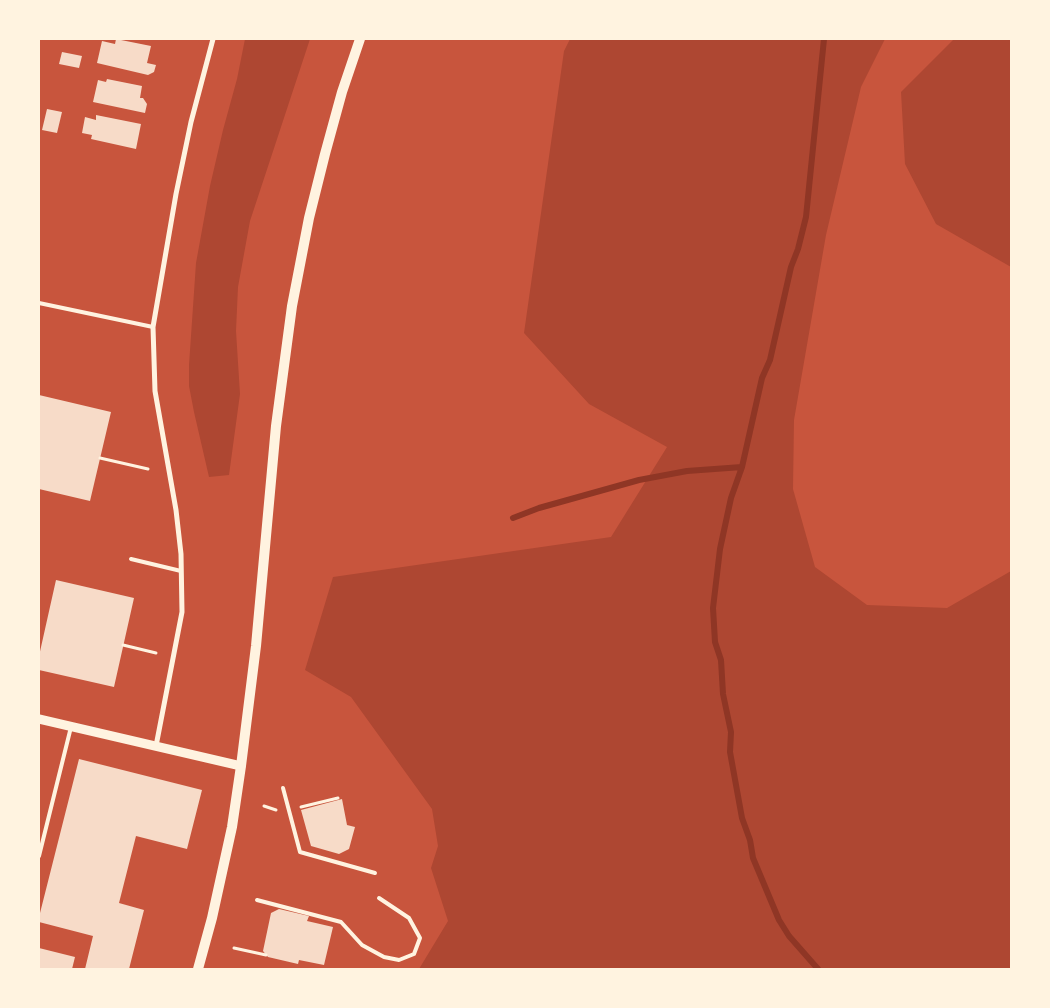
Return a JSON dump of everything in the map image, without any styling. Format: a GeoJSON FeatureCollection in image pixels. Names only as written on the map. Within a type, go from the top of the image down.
{"type":"FeatureCollection","features":[{"type":"Feature","properties":{"kind":"main road"},"geometry":{"type":"LineString","coordinates":[[198,969],[228,847],[241,766],[256,646],[276,426],[292,306],[309,218],[325,154],[342,92],[360,39]]}},
{"type":"Feature","properties":{"kind":"street"},"geometry":{"type":"LineString","coordinates":[[156,746],[182,612],[182,554],[176,510],[154,391],[153,327],[176,194],[191,122],[213,39]]}},
{"type":"Feature","properties":{"kind":"street"},"geometry":{"type":"LineString","coordinates":[[39,719],[241,766]]}},
{"type":"Feature","properties":{"kind":"lane"},"geometry":{"type":"LineString","coordinates":[[39,303],[153,327]]}},
{"type":"Feature","properties":{"kind":"lane"},"geometry":{"type":"LineString","coordinates":[[130,559],[181,570]]}},
{"type":"Feature","properties":{"kind":"lane"},"geometry":{"type":"LineString","coordinates":[[39,856],[71,727]]}},
{"type":"Feature","properties":{"kind":"lane"},"geometry":{"type":"LineString","coordinates":[[283,788],[300,852],[375,872]]}},
{"type":"Feature","properties":{"kind":"lane"},"geometry":{"type":"LineString","coordinates":[[256,900],[341,922],[362,945],[384,957],[399,960],[414,954],[420,938],[409,918],[379,898]]}},
{"type":"Feature","properties":{"kind":"path"},"geometry":{"type":"LineString","coordinates":[[100,458],[148,469]]}},
{"type":"Feature","properties":{"kind":"path"},"geometry":{"type":"LineString","coordinates":[[123,645],[156,652]]}},
{"type":"Feature","properties":{"kind":"path"},"geometry":{"type":"LineString","coordinates":[[234,948],[266,955]]}},
{"type":"Feature","properties":{"kind":"shaded area"},"geometry":{"type":"Polygon","coordinates":[[[245,39],[310,39],[250,221],[238,287],[236,331],[240,394],[229,475],[209,477],[189,386],[196,263],[210,186],[245,39]]]}},
{"type":"Feature","properties":{"kind":"shaded area"},"geometry":{"type":"Polygon","coordinates":[[[570,39],[885,39],[861,87],[826,235],[794,420],[793,489],[815,567],[867,605],[947,608],[1011,571],[1011,969],[419,969],[448,921],[431,868],[438,846],[432,809],[351,697],[305,670],[333,577],[611,537],[667,447],[589,404],[524,333],[564,51],[570,39]]]}},
{"type":"Feature","properties":{"kind":"shaded area"},"geometry":{"type":"Polygon","coordinates":[[[954,39],[1011,39],[1011,267],[936,224],[905,164],[901,92],[954,39]]]}},
{"type":"Feature","properties":{"kind":"building"},"geometry":{"type":"Polygon","coordinates":[[[116,39],[151,46],[147,63],[156,65],[154,72],[148,75],[97,63],[102,41],[115,44],[116,39]]]}},
{"type":"Feature","properties":{"kind":"building"},"geometry":{"type":"Polygon","coordinates":[[[62,52],[82,56],[79,68],[59,64],[62,52]]]}},
{"type":"Feature","properties":{"kind":"building"},"geometry":{"type":"Polygon","coordinates":[[[107,79],[142,86],[140,98],[143,98],[147,104],[145,113],[93,102],[98,80],[106,82],[107,79]]]}},
{"type":"Feature","properties":{"kind":"building"},"geometry":{"type":"Polygon","coordinates":[[[47,109],[62,112],[57,133],[42,130],[47,109]]]}},
{"type":"Feature","properties":{"kind":"building"},"geometry":{"type":"Polygon","coordinates":[[[96,115],[141,124],[136,149],[91,139],[92,135],[82,133],[85,117],[96,120],[96,115]]]}},
{"type":"Feature","properties":{"kind":"building"},"geometry":{"type":"Polygon","coordinates":[[[39,395],[111,412],[90,501],[39,489],[39,395]]]}},
{"type":"Feature","properties":{"kind":"building"},"geometry":{"type":"Polygon","coordinates":[[[56,580],[134,598],[114,687],[39,670],[39,656],[56,580]]]}},
{"type":"Feature","properties":{"kind":"building"},"geometry":{"type":"Polygon","coordinates":[[[79,759],[202,790],[187,849],[136,836],[119,903],[144,910],[129,969],[85,969],[93,936],[39,922],[79,759]]]}},
{"type":"Feature","properties":{"kind":"building"},"geometry":{"type":"Polygon","coordinates":[[[342,799],[347,825],[355,827],[349,849],[339,854],[311,846],[301,810],[342,799]]]}},
{"type":"Feature","properties":{"kind":"building"},"geometry":{"type":"Polygon","coordinates":[[[279,909],[309,916],[307,921],[333,927],[324,965],[299,960],[298,964],[268,957],[263,951],[271,913],[279,909]]]}},
{"type":"Feature","properties":{"kind":"building"},"geometry":{"type":"Polygon","coordinates":[[[39,948],[75,957],[72,969],[39,969],[39,948]]]}},
{"type":"Feature","properties":{"kind":"waterway"},"geometry":{"type":"LineString","coordinates":[[818,969],[789,936],[779,920],[753,858],[750,840],[742,818],[730,752],[731,732],[723,694],[721,660],[715,642],[713,608],[720,549],[731,498],[742,467],[762,378],[770,360],[791,267],[798,249],[806,217],[824,39]]}},
{"type":"Feature","properties":{"kind":"waterway"},"geometry":{"type":"LineString","coordinates":[[513,518],[539,508],[639,480],[687,471],[742,467]]}}]}
